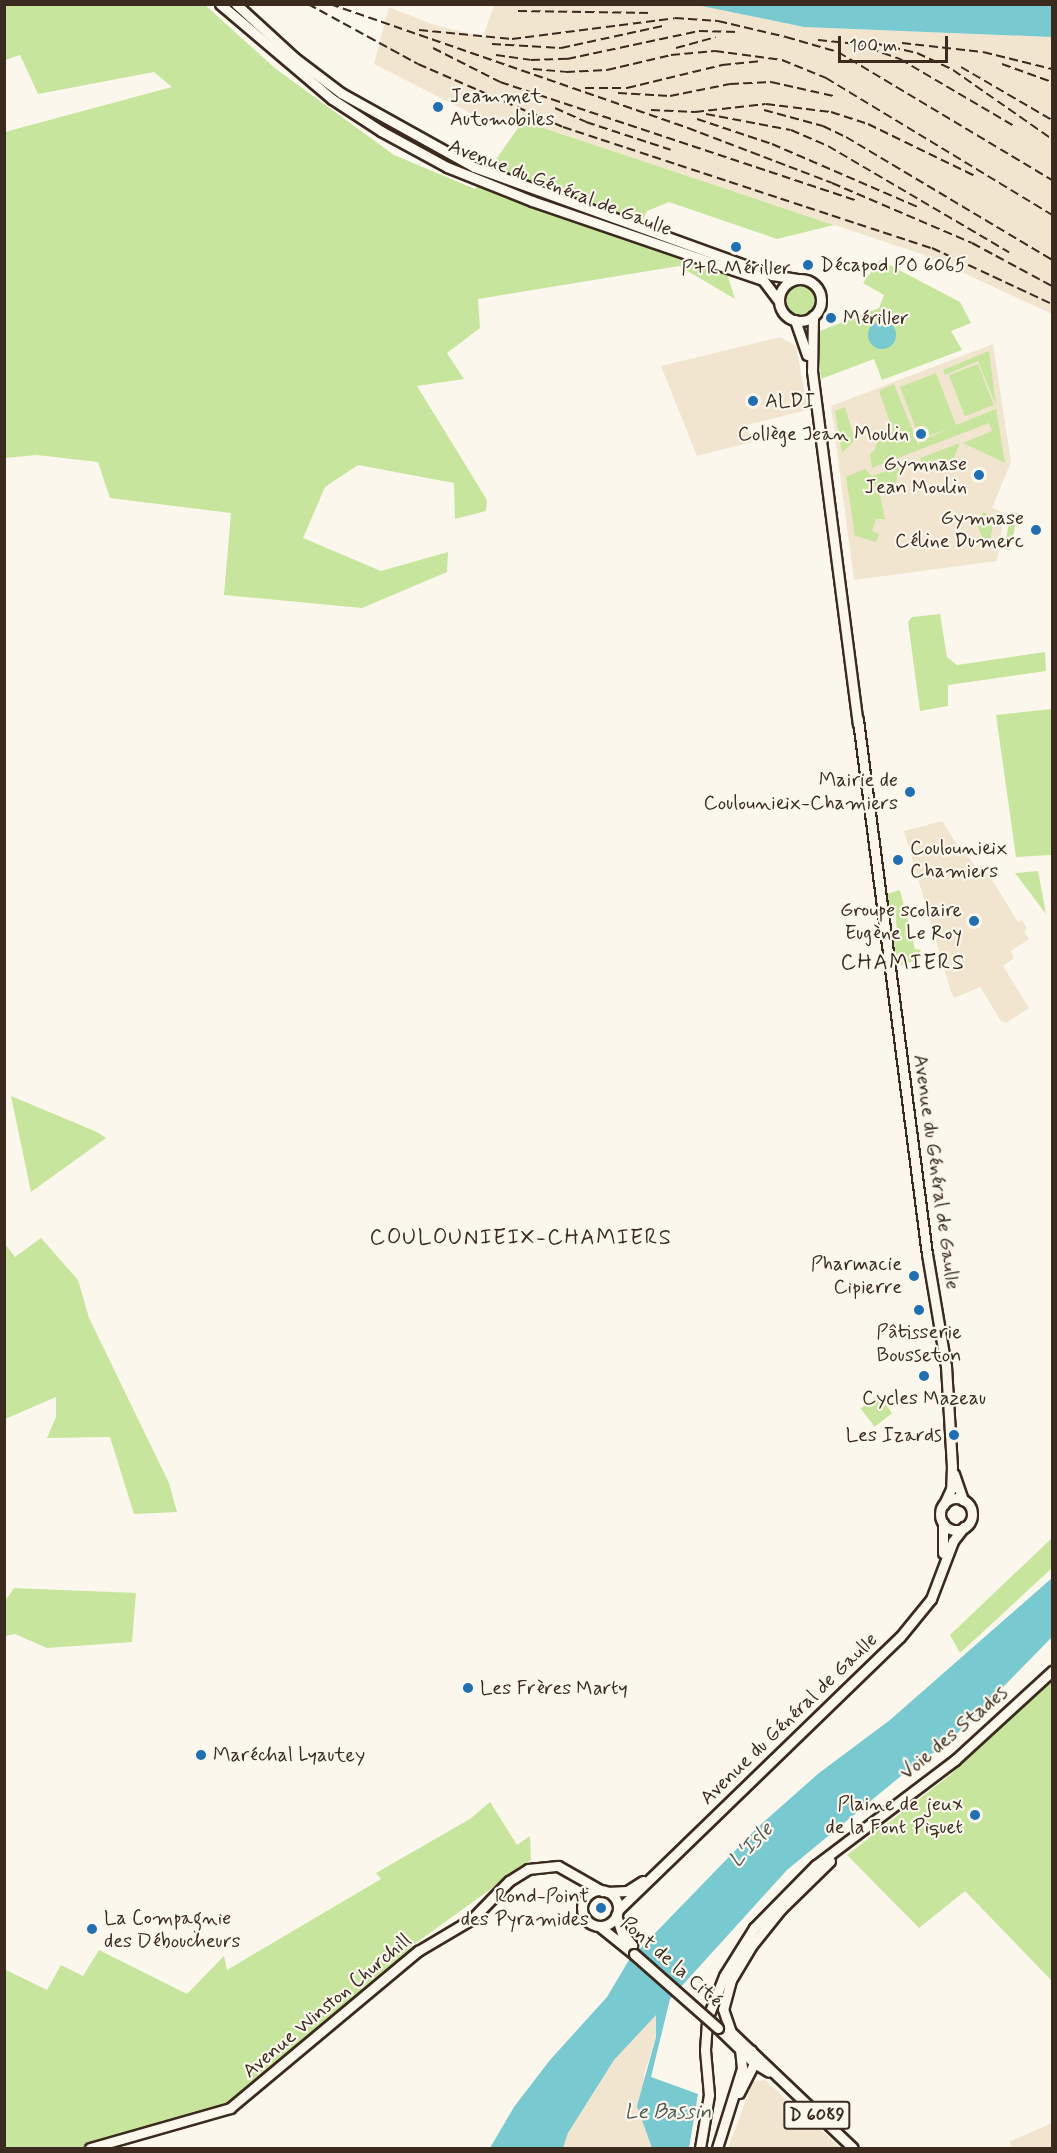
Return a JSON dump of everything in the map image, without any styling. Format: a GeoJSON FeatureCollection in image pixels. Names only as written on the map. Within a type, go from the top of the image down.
{"type":"FeatureCollection","features":[{"type":"Feature","properties":{"kind":"main road","name":"Avenue du Général de Gaulle"},"geometry":{"type":"LineString","coordinates":[[220,4],[332,99],[381,131],[447,167],[542,205],[763,280],[779,301],[784,314],[795,320],[812,372]]}},
{"type":"Feature","properties":{"kind":"main road","name":"Avenue du Général de Gaulle"},"geometry":{"type":"LineString","coordinates":[[236,4],[295,58],[341,93],[474,167],[772,275],[809,280],[820,292],[821,303],[813,316],[812,372],[880,884],[948,1419],[952,1466]]}},
{"type":"Feature","properties":{"kind":"main road"},"geometry":{"type":"LineString","coordinates":[[779,301],[783,287],[796,279]]}},
{"type":"Feature","properties":{"kind":"main road"},"geometry":{"type":"LineString","coordinates":[[795,320],[813,316]]}},
{"type":"Feature","properties":{"kind":"main road"},"geometry":{"type":"LineString","coordinates":[[952,1466],[963,1500],[972,1514],[964,1527],[955,1529],[943,1523],[940,1512],[951,1489],[952,1466]]}},
{"type":"Feature","properties":{"kind":"main road"},"geometry":{"type":"LineString","coordinates":[[944,1504],[953,1498],[963,1500]]}},
{"type":"Feature","properties":{"kind":"main road","name":"Avenue du Général de Gaulle"},"geometry":{"type":"LineString","coordinates":[[939,1579],[945,1538],[943,1523]]}},
{"type":"Feature","properties":{"kind":"main road","name":"Avenue du Général de Gaulle"},"geometry":{"type":"LineString","coordinates":[[617,1912],[900,1636],[931,1599],[953,1540],[964,1527]]}},
{"type":"Feature","properties":{"kind":"main road","name":"Voie des Stades"},"geometry":{"type":"LineString","coordinates":[[700,2148],[709,2095],[705,2026],[728,1968],[754,1928],[788,1891],[969,1747],[1053,1671]]}},
{"type":"Feature","properties":{"kind":"main road","name":"Voie des Stades"},"geometry":{"type":"LineString","coordinates":[[731,2032],[723,2017],[723,2002],[731,1980],[752,1945],[798,1891],[877,1820]]}},
{"type":"Feature","properties":{"kind":"main road","name":"Avenue Winston Churchill"},"geometry":{"type":"LineString","coordinates":[[90,2148],[230,2108],[418,1951],[477,1914],[518,1874],[539,1866],[569,1869],[604,1891]]}},
{"type":"Feature","properties":{"kind":"main road"},"geometry":{"type":"LineString","coordinates":[[569,1869],[578,1876],[586,1898],[584,1914],[599,1926],[609,1923],[617,1912],[615,1899],[604,1891],[586,1898]]}},
{"type":"Feature","properties":{"kind":"main road","name":"Avenue du Général de Gaulle"},"geometry":{"type":"LineString","coordinates":[[604,1891],[627,1890],[653,1875]]}},
{"type":"Feature","properties":{"kind":"main road","name":"Pont de la Cité"},"geometry":{"type":"LineString","coordinates":[[617,1912],[622,1933],[636,1952]]}},
{"type":"Feature","properties":{"kind":"main road","name":"Pont de la Cité"},"geometry":{"type":"LineString","coordinates":[[599,1926],[636,1952],[719,2025]]}},
{"type":"Feature","properties":{"kind":"main road","name":"D 6089"},"geometry":{"type":"LineString","coordinates":[[719,2025],[731,2032],[751,2050],[761,2068],[854,2148]]}},
{"type":"Feature","properties":{"kind":"main road","name":"D 6089"},"geometry":{"type":"LineString","coordinates":[[719,2025],[740,2050]]}},
{"type":"Feature","properties":{"kind":"main road"},"geometry":{"type":"LineString","coordinates":[[740,2050],[761,2068]]}},
{"type":"Feature","properties":{"kind":"main road"},"geometry":{"type":"LineString","coordinates":[[717,2148],[746,2071],[740,2050]]}},
{"type":"Feature","properties":{"kind":"main road"},"geometry":{"type":"LineString","coordinates":[[751,2050],[761,2068]]}},
{"type":"Feature","properties":{"kind":"main road"},"geometry":{"type":"LineString","coordinates":[[746,2071],[761,2068]]}},
{"type":"Feature","properties":{"kind":"shaded area"},"geometry":{"type":"Polygon","coordinates":[[[697,4],[804,27],[1052,37],[1052,314],[927,256],[524,121],[482,119],[374,64],[389,7],[432,24],[483,37],[494,5],[697,4]]]}},
{"type":"Feature","properties":{"kind":"shaded area"},"geometry":{"type":"Polygon","coordinates":[[[780,337],[796,346],[808,410],[747,425],[752,442],[697,456],[661,366],[780,337]]]}},
{"type":"Feature","properties":{"kind":"shaded area","name":"Collège Jean Moulin"},"geometry":{"type":"Polygon","coordinates":[[[993,344],[1011,462],[992,508],[1004,513],[997,561],[854,580],[831,406],[993,344]]]}},
{"type":"Feature","properties":{"kind":"shaded area","name":"Groupe scolaire Eugène Le Roy"},"geometry":{"type":"Polygon","coordinates":[[[942,821],[963,854],[966,853],[977,869],[983,865],[1018,922],[1022,920],[1027,929],[1024,931],[1029,939],[1011,951],[1014,958],[1003,966],[1029,1008],[1006,1023],[1001,1021],[980,987],[954,998],[951,992],[904,831],[942,821]]]}},
{"type":"Feature","properties":{"kind":"shaded area"},"geometry":{"type":"Polygon","coordinates":[[[656,2014],[656,2037],[644,2075],[652,2148],[563,2148],[568,2133],[614,2060],[656,2014]]]}},
{"type":"Feature","properties":{"kind":"shaded area"},"geometry":{"type":"Polygon","coordinates":[[[765,2080],[841,2148],[728,2148],[753,2082],[765,2080]]]}},
{"type":"Feature","properties":{"kind":"shaded area"},"geometry":{"type":"Polygon","coordinates":[[[1052,2123],[1052,2148],[1012,2148],[1009,2142],[1052,2123]]]}},
{"type":"Feature","properties":{"kind":"green space"},"geometry":{"type":"Polygon","coordinates":[[[5,5],[205,5],[276,69],[394,155],[475,189],[523,121],[834,225],[777,239],[669,202],[647,211],[633,243],[727,274],[735,299],[679,266],[478,299],[480,328],[447,353],[464,379],[417,386],[487,500],[486,511],[455,519],[454,483],[358,465],[325,487],[303,538],[381,571],[448,552],[447,572],[362,608],[224,595],[231,513],[110,498],[98,462],[37,455],[5,458],[5,132],[172,87],[154,72],[38,94],[20,55],[5,60],[5,5]]]}},
{"type":"Feature","properties":{"kind":"green space"},"geometry":{"type":"Polygon","coordinates":[[[880,260],[960,302],[971,323],[951,331],[962,350],[882,380],[874,359],[821,379],[817,332],[879,308],[884,295],[863,283],[880,260]]]}},
{"type":"Feature","properties":{"kind":"green space"},"geometry":{"type":"Polygon","coordinates":[[[801,283],[812,288],[817,299],[812,310],[801,315],[790,310],[785,299],[790,288],[801,283]]]}},
{"type":"Feature","properties":{"kind":"green space"},"geometry":{"type":"Polygon","coordinates":[[[989,351],[996,405],[978,361],[945,375],[943,370],[989,351]]]}},
{"type":"Feature","properties":{"kind":"green space"},"geometry":{"type":"Polygon","coordinates":[[[978,364],[994,405],[965,416],[949,375],[978,364]]]}},
{"type":"Feature","properties":{"kind":"green space"},"geometry":{"type":"Polygon","coordinates":[[[936,373],[956,425],[996,409],[1005,463],[963,443],[992,431],[989,423],[872,468],[870,454],[875,450],[878,438],[893,431],[879,391],[894,384],[919,446],[919,442],[952,427],[920,439],[900,387],[936,373]]]}},
{"type":"Feature","properties":{"kind":"green space"},"geometry":{"type":"Polygon","coordinates":[[[845,407],[855,440],[842,453],[835,411],[845,407]]]}},
{"type":"Feature","properties":{"kind":"green space"},"geometry":{"type":"Polygon","coordinates":[[[960,443],[948,472],[939,459],[922,463],[920,458],[960,443]]]}},
{"type":"Feature","properties":{"kind":"green space"},"geometry":{"type":"Polygon","coordinates":[[[904,465],[897,475],[896,493],[886,491],[880,494],[885,519],[876,519],[872,531],[879,534],[876,542],[855,536],[846,477],[865,469],[872,476],[904,465]]]}},
{"type":"Feature","properties":{"kind":"green space"},"geometry":{"type":"Polygon","coordinates":[[[983,512],[994,517],[990,542],[983,539],[977,525],[983,512]]]}},
{"type":"Feature","properties":{"kind":"green space"},"geometry":{"type":"Polygon","coordinates":[[[1010,512],[1018,513],[1010,550],[1005,549],[1010,512]]]}},
{"type":"Feature","properties":{"kind":"green space"},"geometry":{"type":"Polygon","coordinates":[[[940,614],[947,657],[957,665],[1045,652],[1046,671],[948,685],[948,706],[920,711],[908,622],[912,617],[940,614]]]}},
{"type":"Feature","properties":{"kind":"green space"},"geometry":{"type":"Polygon","coordinates":[[[1052,709],[1052,860],[1051,855],[1016,857],[996,715],[1052,709]]]}},
{"type":"Feature","properties":{"kind":"green space"},"geometry":{"type":"Polygon","coordinates":[[[1038,871],[1046,914],[1015,873],[1038,871]]]}},
{"type":"Feature","properties":{"kind":"green space"},"geometry":{"type":"Polygon","coordinates":[[[900,890],[915,949],[921,950],[917,960],[902,965],[897,964],[893,933],[897,932],[895,910],[890,910],[887,894],[900,890]]]}},
{"type":"Feature","properties":{"kind":"green space"},"geometry":{"type":"Polygon","coordinates":[[[11,1096],[97,1132],[106,1138],[31,1192],[11,1096]]]}},
{"type":"Feature","properties":{"kind":"green space"},"geometry":{"type":"Polygon","coordinates":[[[41,1238],[78,1280],[89,1318],[169,1483],[177,1512],[134,1514],[110,1437],[47,1438],[56,1417],[56,1397],[5,1419],[5,1244],[15,1257],[41,1238]]]}},
{"type":"Feature","properties":{"kind":"green space"},"geometry":{"type":"Polygon","coordinates":[[[878,1395],[892,1413],[875,1427],[861,1409],[878,1395]]]}},
{"type":"Feature","properties":{"kind":"green space"},"geometry":{"type":"Polygon","coordinates":[[[1052,1538],[1052,1568],[960,1653],[950,1635],[1052,1538]]]}},
{"type":"Feature","properties":{"kind":"green space"},"geometry":{"type":"Polygon","coordinates":[[[14,1588],[136,1593],[132,1642],[47,1648],[15,1634],[5,1636],[5,1601],[14,1588]]]}},
{"type":"Feature","properties":{"kind":"green space","name":"Plaine de jeux de la Font Piquet"},"geometry":{"type":"Polygon","coordinates":[[[1052,1679],[1052,1981],[965,1891],[919,1928],[847,1855],[950,1775],[1052,1679]]]}},
{"type":"Feature","properties":{"kind":"green space"},"geometry":{"type":"Polygon","coordinates":[[[490,1802],[517,1845],[530,1836],[531,1860],[413,1945],[370,1988],[297,2045],[246,2092],[227,2104],[84,2144],[84,2148],[5,2148],[4,1969],[47,1990],[61,1965],[83,1976],[99,1950],[187,1994],[224,1956],[227,1970],[381,1879],[376,1873],[470,1819],[490,1802]]]}},
{"type":"Feature","properties":{"kind":"water"},"geometry":{"type":"Polygon","coordinates":[[[697,5],[1052,5],[1052,37],[804,27],[697,5]]]}},
{"type":"Feature","properties":{"kind":"water"},"geometry":{"type":"Polygon","coordinates":[[[882,321],[892,325],[896,335],[892,345],[882,349],[872,345],[868,335],[872,325],[882,321]]]}},
{"type":"Feature","properties":{"kind":"water"},"geometry":{"type":"Polygon","coordinates":[[[1052,1578],[1052,1637],[948,1743],[907,1771],[787,1870],[670,1999],[651,2077],[698,2094],[689,2148],[652,2148],[637,2106],[656,2037],[656,2015],[614,2060],[568,2133],[563,2148],[490,2148],[514,2107],[550,2060],[607,1997],[629,1960],[757,1828],[819,1773],[890,1720],[1052,1578]]]}},
{"type":"Feature","properties":{"kind":"railway"},"geometry":{"type":"LineString","coordinates":[[308,4],[418,64],[563,127],[932,248],[1052,304]]}},
{"type":"Feature","properties":{"kind":"railway"},"geometry":{"type":"LineString","coordinates":[[330,4],[688,128],[832,183],[972,243],[1052,286]]}},
{"type":"Feature","properties":{"kind":"railway"},"geometry":{"type":"LineString","coordinates":[[518,11],[653,13]]}},
{"type":"Feature","properties":{"kind":"railway"},"geometry":{"type":"LineString","coordinates":[[419,30],[512,39],[675,18],[718,21],[786,37],[838,52],[1052,180]]}},
{"type":"Feature","properties":{"kind":"railway"},"geometry":{"type":"LineString","coordinates":[[492,44],[561,48],[663,26]]}},
{"type":"Feature","properties":{"kind":"railway"},"geometry":{"type":"LineString","coordinates":[[496,55],[531,60],[567,59],[699,31],[739,32]]}},
{"type":"Feature","properties":{"kind":"railway"},"geometry":{"type":"LineString","coordinates":[[676,48],[716,37]]}},
{"type":"Feature","properties":{"kind":"railway"},"geometry":{"type":"LineString","coordinates":[[818,40],[857,44],[900,59],[1014,126]]}},
{"type":"Feature","properties":{"kind":"railway"},"geometry":{"type":"LineString","coordinates":[[902,43],[983,52],[1052,69]]}},
{"type":"Feature","properties":{"kind":"railway"},"geometry":{"type":"LineString","coordinates":[[878,44],[917,53],[953,70],[1052,139]]}},
{"type":"Feature","properties":{"kind":"railway"},"geometry":{"type":"LineString","coordinates":[[433,48],[500,82],[858,201]]}},
{"type":"Feature","properties":{"kind":"railway"},"geometry":{"type":"LineString","coordinates":[[533,69],[566,72],[607,70],[671,55],[715,51],[782,60],[826,78],[1052,215]]}},
{"type":"Feature","properties":{"kind":"railway"},"geometry":{"type":"LineString","coordinates":[[585,88],[627,88],[722,65],[762,61]]}},
{"type":"Feature","properties":{"kind":"railway"},"geometry":{"type":"LineString","coordinates":[[1002,64],[1052,82]]}},
{"type":"Feature","properties":{"kind":"railway"},"geometry":{"type":"LineString","coordinates":[[961,67],[1052,120]]}},
{"type":"Feature","properties":{"kind":"railway"},"geometry":{"type":"LineString","coordinates":[[618,93],[670,96],[730,84],[771,82],[833,96]]}},
{"type":"Feature","properties":{"kind":"railway"},"geometry":{"type":"LineString","coordinates":[[651,110],[695,112],[766,104],[831,112],[868,124],[975,176]]}},
{"type":"Feature","properties":{"kind":"railway"},"geometry":{"type":"LineString","coordinates":[[555,108],[586,122],[671,150]]}},
{"type":"Feature","properties":{"kind":"railway"},"geometry":{"type":"LineString","coordinates":[[764,110],[823,126],[846,137],[1052,260]]}},
{"type":"Feature","properties":{"kind":"railway"},"geometry":{"type":"LineString","coordinates":[[706,114],[791,130],[828,146],[1009,252]]}},
{"type":"Feature","properties":{"kind":"railway"},"geometry":{"type":"LineString","coordinates":[[697,119],[772,144],[920,208]]}},
{"type":"Feature","properties":{"kind":"place","name":"Jeammet Automobiles"},"geometry":{"type":"Point","coordinates":[438,107]}},
{"type":"Feature","properties":{"kind":"place","name":"P+R Mériller"},"geometry":{"type":"Point","coordinates":[736,247]}},
{"type":"Feature","properties":{"kind":"place","name":"Décapod PO 6065"},"geometry":{"type":"Point","coordinates":[808,265]}},
{"type":"Feature","properties":{"kind":"place","name":"Mériller"},"geometry":{"type":"Point","coordinates":[831,318]}},
{"type":"Feature","properties":{"kind":"place","name":"ALDI"},"geometry":{"type":"Point","coordinates":[753,401]}},
{"type":"Feature","properties":{"kind":"place","name":"Collège Jean Moulin"},"geometry":{"type":"Point","coordinates":[921,434]}},
{"type":"Feature","properties":{"kind":"place","name":"Gymnase Jean Moulin"},"geometry":{"type":"Point","coordinates":[979,475]}},
{"type":"Feature","properties":{"kind":"place","name":"Gymnase Céline Dumerc"},"geometry":{"type":"Point","coordinates":[1036,530]}},
{"type":"Feature","properties":{"kind":"place","name":"Mairie de Coulounieix-Chamiers"},"geometry":{"type":"Point","coordinates":[910,792]}},
{"type":"Feature","properties":{"kind":"place","name":"Coulounieix Chamiers"},"geometry":{"type":"Point","coordinates":[898,860]}},
{"type":"Feature","properties":{"kind":"place","name":"Groupe scolaire Eugène Le Roy"},"geometry":{"type":"Point","coordinates":[974,921]}},
{"type":"Feature","properties":{"kind":"place","name":"Pharmacie Cipierre"},"geometry":{"type":"Point","coordinates":[914,1276]}},
{"type":"Feature","properties":{"kind":"place","name":"Pâtisserie Bousseton"},"geometry":{"type":"Point","coordinates":[919,1310]}},
{"type":"Feature","properties":{"kind":"place","name":"Cycles Mazeau"},"geometry":{"type":"Point","coordinates":[924,1376]}},
{"type":"Feature","properties":{"kind":"place","name":"Les Izards"},"geometry":{"type":"Point","coordinates":[954,1435]}},
{"type":"Feature","properties":{"kind":"place","name":"Les Frères Marty"},"geometry":{"type":"Point","coordinates":[468,1688]}},
{"type":"Feature","properties":{"kind":"place","name":"Maréchal Lyautey"},"geometry":{"type":"Point","coordinates":[201,1755]}},
{"type":"Feature","properties":{"kind":"place","name":"Plaine de jeux de la Font Piquet"},"geometry":{"type":"Point","coordinates":[975,1815]}},
{"type":"Feature","properties":{"kind":"place","name":"Rond-Point des Pyramides"},"geometry":{"type":"Point","coordinates":[601,1908]}},
{"type":"Feature","properties":{"kind":"place","name":"La Compagnie des Déboucheurs"},"geometry":{"type":"Point","coordinates":[92,1929]}},
{"type":"Feature","properties":{"kind":"district","name":"CHAMIERS"},"geometry":{"type":"Point","coordinates":[903,964]}},
{"type":"Feature","properties":{"kind":"district","name":"COULOUNIEIX-CHAMIERS"},"geometry":{"type":"Point","coordinates":[521,1239]}},
{"type":"Feature","properties":{"kind":"water label","name":"L'Isle"},"geometry":{"type":"Point","coordinates":[751,1845]}},
{"type":"Feature","properties":{"kind":"water label","name":"Le Bassin"},"geometry":{"type":"Point","coordinates":[668,2112]}}]}
